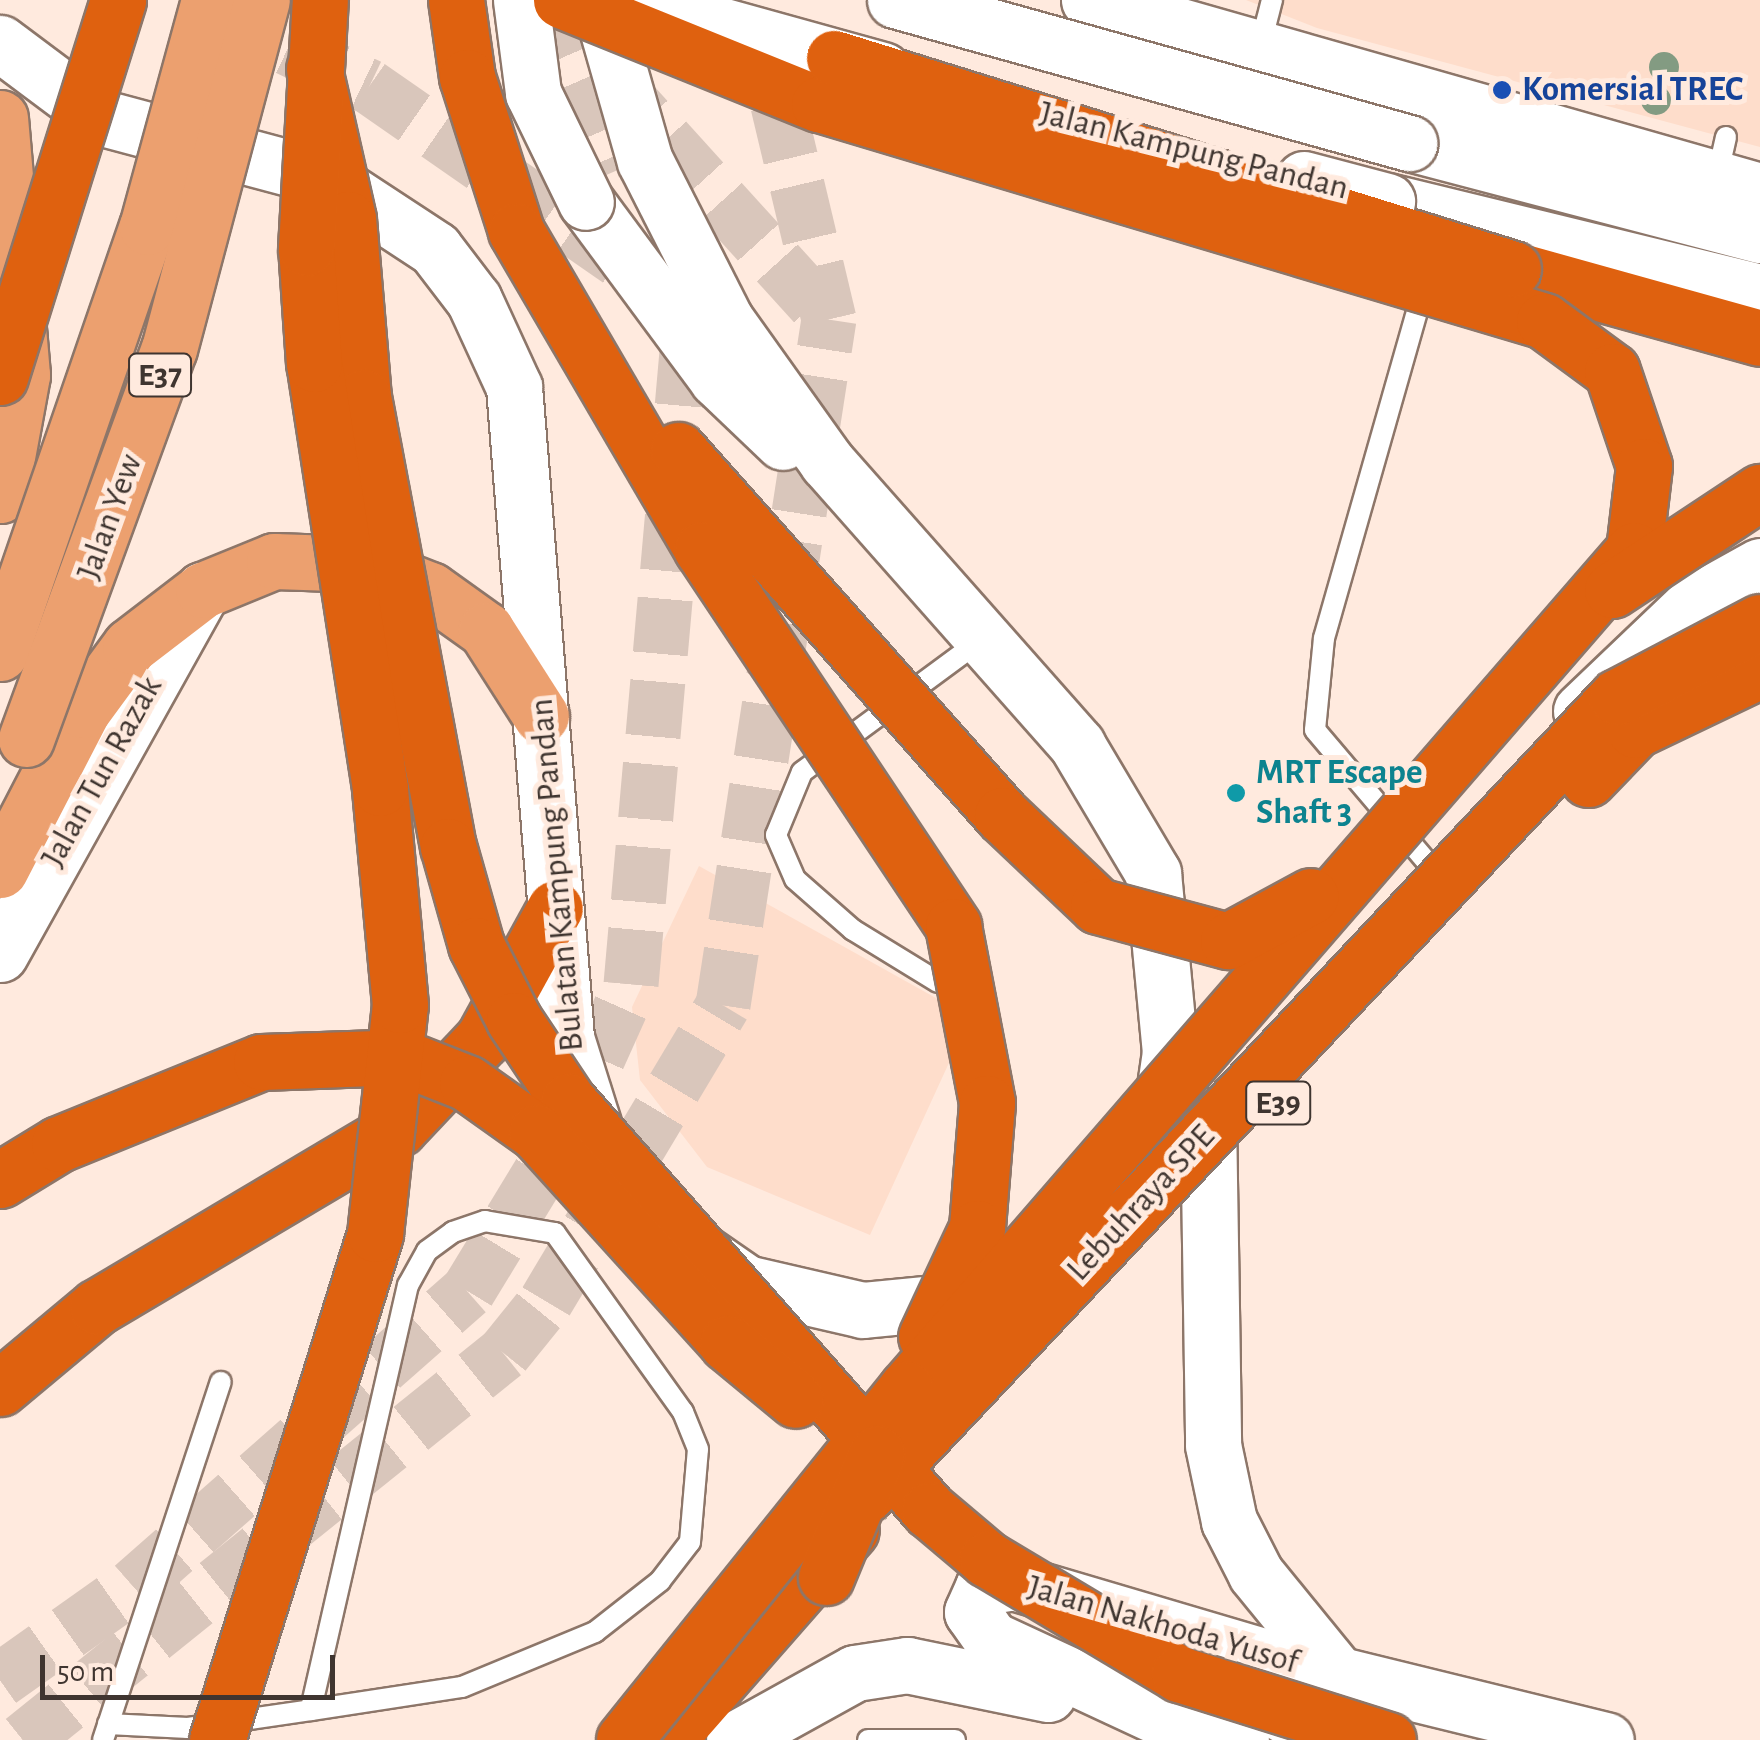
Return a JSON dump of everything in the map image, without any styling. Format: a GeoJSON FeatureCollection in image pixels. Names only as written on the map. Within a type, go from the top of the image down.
{"type":"FeatureCollection","features":[{"type":"Feature","properties":{"kind":"highway"},"geometry":{"type":"LineString","coordinates":[[0,377],[118,0]]}},
{"type":"Feature","properties":{"kind":"highway"},"geometry":{"type":"LineString","coordinates":[[217,1740],[375,1234],[400,1005],[380,788],[314,364],[306,248],[320,0]]}},
{"type":"Feature","properties":{"kind":"highway"},"geometry":{"type":"LineString","coordinates":[[456,0],[466,77],[516,231],[702,549],[953,926],[987,1104],[977,1228],[813,1584]]}},
{"type":"Feature","properties":{"kind":"highway"},"geometry":{"type":"LineString","coordinates":[[561,0],[820,104],[1544,322],[1612,371],[1644,466],[1634,550],[906,1389],[624,1740]]}},
{"type":"Feature","properties":{"kind":"highway"},"geometry":{"type":"LineString","coordinates":[[834,58],[1752,341]]}},
{"type":"Feature","properties":{"kind":"highway"},"geometry":{"type":"LineString","coordinates":[[314,68],[348,219],[362,397],[476,945],[568,1102],[936,1517]]}},
{"type":"Feature","properties":{"kind":"highway"},"geometry":{"type":"LineString","coordinates":[[516,231],[722,509],[1002,815],[1098,906],[1228,941],[1332,884],[1632,568],[1760,492]]}},
{"type":"Feature","properties":{"kind":"highway","name":"Lebuhraya SPE"},"geometry":{"type":"LineString","coordinates":[[636,1740],[1616,696],[1760,622]]}},
{"type":"Feature","properties":{"kind":"highway","name":"Lebuhraya SPE"},"geometry":{"type":"LineString","coordinates":[[681,1740],[813,1584],[1635,730],[1760,670]]}},
{"type":"Feature","properties":{"kind":"highway"},"geometry":{"type":"LineString","coordinates":[[0,1388],[97,1307],[398,1128],[483,1039],[556,908]]}},
{"type":"Feature","properties":{"kind":"highway"},"geometry":{"type":"LineString","coordinates":[[0,1180],[59,1144],[261,1062],[401,1057],[467,1083],[536,1132],[727,1343],[936,1517],[1174,1698],[1388,1740]]}},
{"type":"Feature","properties":{"kind":"highway"},"geometry":{"type":"LineString","coordinates":[[667,1740],[813,1584],[1112,1223]]}},
{"type":"Feature","properties":{"kind":"main road","name":"Jalan Yew"},"geometry":{"type":"LineString","coordinates":[[0,653],[147,227],[209,0]]}},
{"type":"Feature","properties":{"kind":"main road","name":"Jalan Yew"},"geometry":{"type":"LineString","coordinates":[[0,795],[168,349],[262,0]]}},
{"type":"Feature","properties":{"kind":"main road"},"geometry":{"type":"LineString","coordinates":[[521,0],[533,92],[586,202],[717,379],[970,625]]}},
{"type":"Feature","properties":{"kind":"main road","name":"Bulatan Kampung Pandan"},"geometry":{"type":"LineString","coordinates":[[0,42],[99,117],[327,178],[434,248],[474,300],[514,387],[566,1038],[596,1135],[655,1220],[746,1283],[863,1310],[976,1302],[1044,1272],[1112,1223],[1159,1128],[1170,1052],[1153,873],[1077,744],[826,462],[725,319],[645,161],[599,0]]}},
{"type":"Feature","properties":{"kind":"main road","name":"Jalan Kampung Pandan"},"geometry":{"type":"LineString","coordinates":[[630,0],[834,58],[1760,292]]}},
{"type":"Feature","properties":{"kind":"main road","name":"Jalan Kampung Pandan"},"geometry":{"type":"LineString","coordinates":[[895,0],[1760,235]]}},
{"type":"Feature","properties":{"kind":"main road"},"geometry":{"type":"LineString","coordinates":[[1090,0],[1198,18],[1258,54],[1734,169]]}},
{"type":"Feature","properties":{"kind":"main road"},"geometry":{"type":"LineString","coordinates":[[0,118],[9,279],[22,376],[0,495]]}},
{"type":"Feature","properties":{"kind":"main road"},"geometry":{"type":"LineString","coordinates":[[0,870],[83,710],[130,646],[203,590],[274,561],[362,564],[430,590],[486,630],[541,716]]}},
{"type":"Feature","properties":{"kind":"main road"},"geometry":{"type":"LineString","coordinates":[[1112,1223],[1615,674],[1695,602],[1760,566]]}},
{"type":"Feature","properties":{"kind":"main road","name":"Jalan Tun Razak"},"geometry":{"type":"LineString","coordinates":[[0,954],[203,590]]}},
{"type":"Feature","properties":{"kind":"main road"},"geometry":{"type":"LineString","coordinates":[[1208,1116],[1213,1446],[1229,1522],[1256,1574],[1336,1672]]}},
{"type":"Feature","properties":{"kind":"main road","name":"Jalan Nakhoda Yusof"},"geometry":{"type":"LineString","coordinates":[[1241,1740],[1174,1698],[991,1639],[972,1612],[983,1587],[1013,1582],[1336,1672],[1606,1740]]}},
{"type":"Feature","properties":{"kind":"main road"},"geometry":{"type":"LineString","coordinates":[[734,1740],[855,1673],[924,1666],[1174,1698]]}},
{"type":"Feature","properties":{"kind":"main road"},"geometry":{"type":"LineString","coordinates":[[1474,1740],[1494,1724],[1526,1718]]}},
{"type":"Feature","properties":{"kind":"lane"},"geometry":{"type":"LineString","coordinates":[[1258,54],[1272,0]]}},
{"type":"Feature","properties":{"kind":"lane"},"geometry":{"type":"LineString","coordinates":[[914,138],[1752,341]]}},
{"type":"Feature","properties":{"kind":"lane"},"geometry":{"type":"LineString","coordinates":[[1430,266],[1324,638],[1315,730],[1433,870]]}},
{"type":"Feature","properties":{"kind":"lane"},"geometry":{"type":"LineString","coordinates":[[938,982],[853,930],[794,879],[776,835],[802,772],[970,625]]}},
{"type":"Feature","properties":{"kind":"lane"},"geometry":{"type":"LineString","coordinates":[[222,1382],[106,1732],[188,1728],[311,1710],[462,1687],[522,1668],[595,1632],[660,1580],[690,1542],[700,1479],[684,1412],[556,1234],[486,1221],[454,1232],[427,1251],[408,1285],[311,1710]]}},
{"type":"Feature","properties":{"kind":"lane"},"geometry":{"type":"LineString","coordinates":[[1174,1698],[1292,1740]]}},
{"type":"Feature","properties":{"kind":"lane"},"geometry":{"type":"LineString","coordinates":[[868,1740],[955,1740]]}},
{"type":"Feature","properties":{"kind":"shaded area"},"geometry":{"type":"Polygon","coordinates":[[[1246,0],[1760,0],[1760,147],[1317,28],[1246,0]]]}},
{"type":"Feature","properties":{"kind":"shaded area"},"geometry":{"type":"Polygon","coordinates":[[[699,866],[970,1017],[870,1235],[707,1167],[640,1080],[632,1007],[699,866]]]}},
{"type":"Feature","properties":{"kind":"tunnel"},"geometry":{"type":"LineString","coordinates":[[556,0],[628,165]]}},
{"type":"Feature","properties":{"kind":"tunnel"},"geometry":{"type":"LineString","coordinates":[[23,1740],[504,1353],[546,1301],[723,1005],[829,319],[753,0]]}},
{"type":"Feature","properties":{"kind":"tunnel"},"geometry":{"type":"LineString","coordinates":[[213,12],[369,86],[629,267]]}},
{"type":"Feature","properties":{"kind":"tunnel"},"geometry":{"type":"LineString","coordinates":[[610,78],[824,314]]}},
{"type":"Feature","properties":{"kind":"tunnel"},"geometry":{"type":"LineString","coordinates":[[0,1680],[133,1586],[468,1291],[564,1133],[631,984],[691,307]]}},
{"type":"Feature","properties":{"kind":"place","name":"Komersial TREC"},"geometry":{"type":"Point","coordinates":[1502,90]}},
{"type":"Feature","properties":{"kind":"place","name":"MRT Escape Shaft 3"},"geometry":{"type":"Point","coordinates":[1236,793]}}]}
